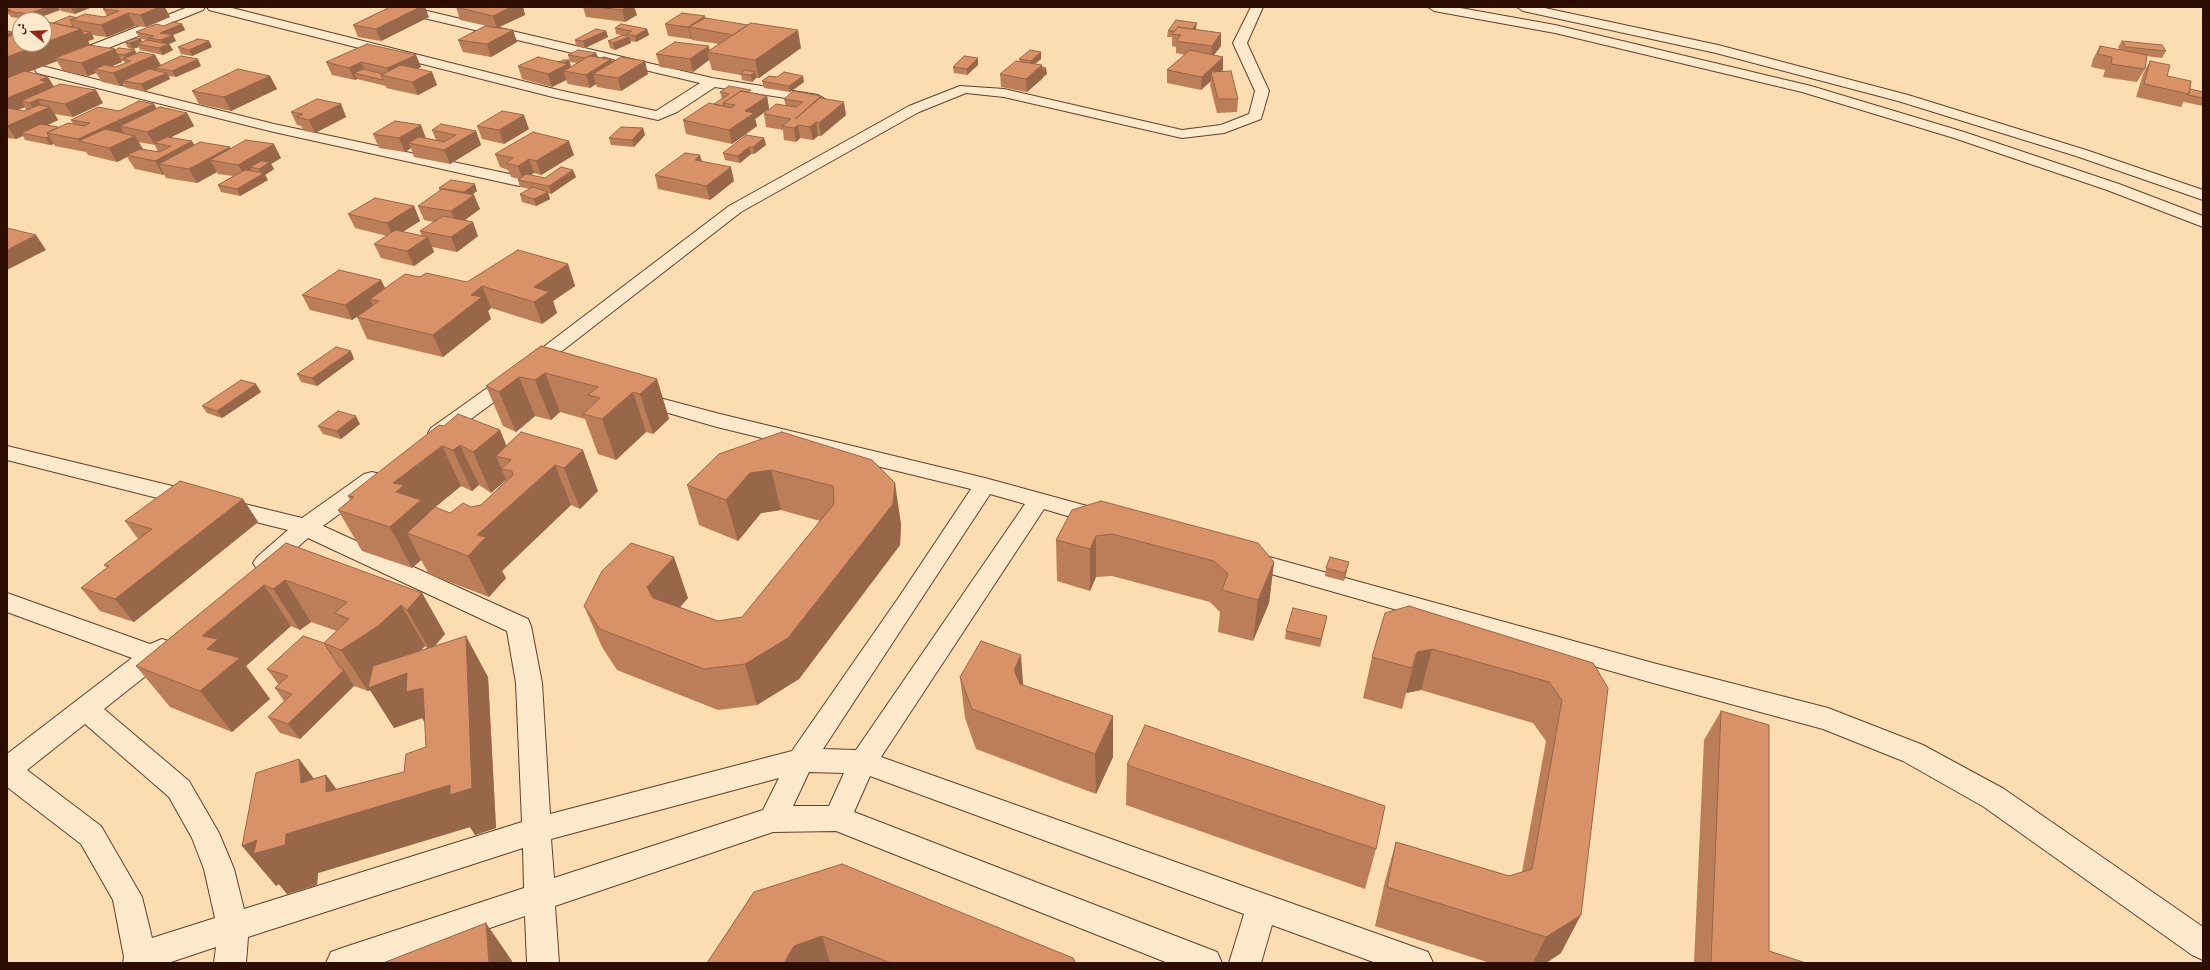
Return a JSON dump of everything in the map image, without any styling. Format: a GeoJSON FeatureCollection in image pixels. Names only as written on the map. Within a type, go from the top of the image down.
{"type":"FeatureCollection","features":[{"type":"Feature","properties":{"kind":"street"},"geometry":{"type":"LineString","coordinates":[[28,75],[198,7]]}},
{"type":"Feature","properties":{"kind":"street"},"geometry":{"type":"LineString","coordinates":[[213,7],[558,94],[658,116],[672,109],[712,82]]}},
{"type":"Feature","properties":{"kind":"street"},"geometry":{"type":"LineString","coordinates":[[394,7],[712,82],[832,101]]}},
{"type":"Feature","properties":{"kind":"street"},"geometry":{"type":"LineString","coordinates":[[426,441],[528,368],[735,209],[914,109],[965,89],[1004,93],[1182,134],[1224,129],[1256,116],[1262,91],[1240,43],[1257,7]]}},
{"type":"Feature","properties":{"kind":"street"},"geometry":{"type":"LineString","coordinates":[[1434,7],[1577,34],[1806,89],[1959,135],[2114,187],[2203,222]]}},
{"type":"Feature","properties":{"kind":"street"},"geometry":{"type":"LineString","coordinates":[[1523,7],[1718,48],[1903,98],[2081,153],[2203,195]]}},
{"type":"Feature","properties":{"kind":"street"},"geometry":{"type":"LineString","coordinates":[[164,10],[183,13]]}},
{"type":"Feature","properties":{"kind":"street"},"geometry":{"type":"LineString","coordinates":[[42,70],[274,128],[519,181]]}},
{"type":"Feature","properties":{"kind":"street"},"geometry":{"type":"LineString","coordinates":[[528,368],[558,376]]}},
{"type":"Feature","properties":{"kind":"street"},"geometry":{"type":"LineString","coordinates":[[618,393],[717,420],[985,485],[1123,524]]}},
{"type":"Feature","properties":{"kind":"street"},"geometry":{"type":"LineString","coordinates":[[7,453],[306,527],[518,626],[529,683],[535,830],[543,963]]}},
{"type":"Feature","properties":{"kind":"street"},"geometry":{"type":"LineString","coordinates":[[254,573],[306,527],[388,468]]}},
{"type":"Feature","properties":{"kind":"street"},"geometry":{"type":"LineString","coordinates":[[773,819],[801,760],[908,603],[985,485]]}},
{"type":"Feature","properties":{"kind":"street"},"geometry":{"type":"LineString","coordinates":[[837,818],[863,762],[1038,500]]}},
{"type":"Feature","properties":{"kind":"street"},"geometry":{"type":"LineString","coordinates":[[1223,552],[1654,674],[1828,719],[1913,753],[1994,798],[2203,945]]}},
{"type":"Feature","properties":{"kind":"street"},"geometry":{"type":"LineString","coordinates":[[7,602],[154,656]]}},
{"type":"Feature","properties":{"kind":"street"},"geometry":{"type":"LineString","coordinates":[[178,637],[7,770],[91,835],[127,897],[140,960],[535,830],[801,760],[863,762],[1261,908],[1417,963]]}},
{"type":"Feature","properties":{"kind":"street"},"geometry":{"type":"LineString","coordinates":[[86,710],[179,789],[205,833],[216,862],[233,929],[230,963]]}},
{"type":"Feature","properties":{"kind":"street"},"geometry":{"type":"LineString","coordinates":[[342,963],[773,819],[837,818],[1206,963]]}},
{"type":"Feature","properties":{"kind":"street"},"geometry":{"type":"LineString","coordinates":[[1245,963],[1261,908]]}},
{"type":"Feature","properties":{"kind":"building"},"geometry":{"type":"Polygon","coordinates":[[[7,7],[47,7],[33,12],[15,12],[8,11],[11,10],[7,9],[7,7]]]}},
{"type":"Feature","properties":{"kind":"building"},"geometry":{"type":"Polygon","coordinates":[[[108,7],[159,7],[140,15],[128,13],[101,25],[70,20],[85,14],[104,17],[119,11],[103,9],[108,7]]]}},
{"type":"Feature","properties":{"kind":"building"},"geometry":{"type":"Polygon","coordinates":[[[390,7],[420,7],[376,29],[353,25],[390,7]]]}},
{"type":"Feature","properties":{"kind":"building"},"geometry":{"type":"Polygon","coordinates":[[[456,7],[511,7],[493,16],[456,7]]]}},
{"type":"Feature","properties":{"kind":"building"},"geometry":{"type":"Polygon","coordinates":[[[596,7],[627,7],[622,10],[596,7]]]}},
{"type":"Feature","properties":{"kind":"building"},"geometry":{"type":"Polygon","coordinates":[[[682,13],[705,16],[688,27],[665,24],[682,13]]]}},
{"type":"Feature","properties":{"kind":"building"},"geometry":{"type":"Polygon","coordinates":[[[70,16],[77,18],[70,20],[73,26],[71,27],[53,23],[70,16]]]}},
{"type":"Feature","properties":{"kind":"building"},"geometry":{"type":"Polygon","coordinates":[[[705,18],[748,25],[733,35],[689,27],[705,18]]]}},
{"type":"Feature","properties":{"kind":"building"},"geometry":{"type":"Polygon","coordinates":[[[1176,20],[1197,23],[1192,29],[1178,27],[1174,31],[1168,31],[1176,20]]]}},
{"type":"Feature","properties":{"kind":"building"},"geometry":{"type":"Polygon","coordinates":[[[173,22],[182,24],[160,33],[173,35],[161,40],[148,38],[154,36],[136,32],[156,24],[164,26],[173,22]]]}},
{"type":"Feature","properties":{"kind":"building"},"geometry":{"type":"Polygon","coordinates":[[[52,23],[81,29],[52,40],[52,23]]]}},
{"type":"Feature","properties":{"kind":"building"},"geometry":{"type":"Polygon","coordinates":[[[751,23],[798,30],[755,60],[707,52],[751,23]]]}},
{"type":"Feature","properties":{"kind":"building"},"geometry":{"type":"Polygon","coordinates":[[[621,24],[647,29],[635,36],[626,34],[632,31],[615,28],[621,24]]]}},
{"type":"Feature","properties":{"kind":"building"},"geometry":{"type":"Polygon","coordinates":[[[485,26],[513,30],[487,44],[458,40],[485,26]]]}},
{"type":"Feature","properties":{"kind":"building"},"geometry":{"type":"Polygon","coordinates":[[[1178,27],[1221,33],[1212,46],[1176,41],[1181,35],[1172,34],[1178,27]]]}},
{"type":"Feature","properties":{"kind":"building"},"geometry":{"type":"Polygon","coordinates":[[[596,29],[606,31],[583,41],[575,40],[596,29]]]}},
{"type":"Feature","properties":{"kind":"building"},"geometry":{"type":"Polygon","coordinates":[[[82,31],[91,32],[84,35],[82,31]]]}},
{"type":"Feature","properties":{"kind":"building"},"geometry":{"type":"Polygon","coordinates":[[[12,35],[12,52],[20,52],[7,57],[7,37],[12,35]]]}},
{"type":"Feature","properties":{"kind":"building"},"geometry":{"type":"Polygon","coordinates":[[[623,35],[629,37],[613,43],[608,41],[623,35]]]}},
{"type":"Feature","properties":{"kind":"building"},"geometry":{"type":"Polygon","coordinates":[[[137,38],[141,39],[129,43],[125,42],[137,38]]]}},
{"type":"Feature","properties":{"kind":"building"},"geometry":{"type":"Polygon","coordinates":[[[198,39],[209,41],[189,50],[178,47],[198,39]]]}},
{"type":"Feature","properties":{"kind":"building"},"geometry":{"type":"Polygon","coordinates":[[[147,40],[169,44],[159,48],[137,44],[147,40]]]}},
{"type":"Feature","properties":{"kind":"building"},"geometry":{"type":"Polygon","coordinates":[[[2122,41],[2162,45],[2166,51],[2126,47],[2122,41]]]}},
{"type":"Feature","properties":{"kind":"building"},"geometry":{"type":"Polygon","coordinates":[[[675,42],[709,46],[690,59],[656,54],[675,42]]]}},
{"type":"Feature","properties":{"kind":"building"},"geometry":{"type":"Polygon","coordinates":[[[367,44],[416,55],[387,68],[361,62],[349,68],[326,62],[367,44]]]}},
{"type":"Feature","properties":{"kind":"building"},"geometry":{"type":"Polygon","coordinates":[[[89,45],[115,49],[81,63],[55,58],[89,45]]]}},
{"type":"Feature","properties":{"kind":"building"},"geometry":{"type":"Polygon","coordinates":[[[2100,46],[2147,55],[2145,69],[2111,64],[2112,57],[2098,54],[2100,46]]]}},
{"type":"Feature","properties":{"kind":"building"},"geometry":{"type":"Polygon","coordinates":[[[119,48],[135,50],[124,55],[117,54],[115,50],[119,48]]]}},
{"type":"Feature","properties":{"kind":"building"},"geometry":{"type":"Polygon","coordinates":[[[578,50],[596,53],[585,58],[568,55],[578,50]]]}},
{"type":"Feature","properties":{"kind":"building"},"geometry":{"type":"Polygon","coordinates":[[[1030,50],[1041,52],[1031,61],[1019,59],[1030,50]]]}},
{"type":"Feature","properties":{"kind":"building"},"geometry":{"type":"Polygon","coordinates":[[[1190,50],[1223,57],[1202,77],[1167,70],[1190,50]]]}},
{"type":"Feature","properties":{"kind":"building"},"geometry":{"type":"Polygon","coordinates":[[[140,52],[155,55],[113,73],[94,69],[105,65],[115,67],[131,61],[123,59],[140,52]]]}},
{"type":"Feature","properties":{"kind":"building"},"geometry":{"type":"Polygon","coordinates":[[[181,56],[198,59],[172,71],[155,68],[181,56]]]}},
{"type":"Feature","properties":{"kind":"building"},"geometry":{"type":"Polygon","coordinates":[[[589,56],[611,59],[586,75],[564,71],[589,56]]]}},
{"type":"Feature","properties":{"kind":"building"},"geometry":{"type":"Polygon","coordinates":[[[964,56],[978,58],[967,69],[953,67],[964,56]]]}},
{"type":"Feature","properties":{"kind":"building"},"geometry":{"type":"Polygon","coordinates":[[[538,57],[568,64],[548,74],[518,66],[538,57]]]}},
{"type":"Feature","properties":{"kind":"building"},"geometry":{"type":"Polygon","coordinates":[[[604,57],[615,60],[612,62],[611,59],[602,58],[604,57]]]}},
{"type":"Feature","properties":{"kind":"building"},"geometry":{"type":"Polygon","coordinates":[[[621,57],[645,61],[618,78],[593,74],[621,57]]]}},
{"type":"Feature","properties":{"kind":"building"},"geometry":{"type":"Polygon","coordinates":[[[569,60],[564,63],[559,62],[569,60]]]}},
{"type":"Feature","properties":{"kind":"building"},"geometry":{"type":"Polygon","coordinates":[[[1016,61],[1042,65],[1026,79],[1000,74],[1016,61]]]}},
{"type":"Feature","properties":{"kind":"building"},"geometry":{"type":"Polygon","coordinates":[[[2150,61],[2170,65],[2167,76],[2191,81],[2189,94],[2144,84],[2150,61]]]}},
{"type":"Feature","properties":{"kind":"building"},"geometry":{"type":"Polygon","coordinates":[[[401,65],[432,72],[412,82],[381,75],[401,65]]]}},
{"type":"Feature","properties":{"kind":"building"},"geometry":{"type":"Polygon","coordinates":[[[149,69],[167,73],[141,84],[123,81],[149,69]]]}},
{"type":"Feature","properties":{"kind":"building"},"geometry":{"type":"Polygon","coordinates":[[[238,69],[270,76],[224,97],[192,91],[238,69]]]}},
{"type":"Feature","properties":{"kind":"building"},"geometry":{"type":"Polygon","coordinates":[[[363,69],[383,74],[381,75],[383,80],[354,73],[363,69]]]}},
{"type":"Feature","properties":{"kind":"building"},"geometry":{"type":"Polygon","coordinates":[[[745,70],[755,72],[751,75],[740,74],[745,70]]]}},
{"type":"Feature","properties":{"kind":"building"},"geometry":{"type":"Polygon","coordinates":[[[25,71],[48,77],[40,80],[47,82],[7,98],[7,78],[25,71]]]}},
{"type":"Feature","properties":{"kind":"building"},"geometry":{"type":"Polygon","coordinates":[[[1231,71],[1238,99],[1218,99],[1211,72],[1231,71]]]}},
{"type":"Feature","properties":{"kind":"building"},"geometry":{"type":"Polygon","coordinates":[[[784,72],[803,76],[789,86],[762,81],[769,76],[777,77],[784,72]]]}},
{"type":"Feature","properties":{"kind":"building"},"geometry":{"type":"Polygon","coordinates":[[[60,84],[96,90],[65,104],[38,99],[30,103],[21,101],[60,84]]]}},
{"type":"Feature","properties":{"kind":"building"},"geometry":{"type":"Polygon","coordinates":[[[729,86],[751,90],[748,92],[741,91],[723,103],[724,106],[714,104],[729,94],[720,92],[729,86]]]}},
{"type":"Feature","properties":{"kind":"building"},"geometry":{"type":"Polygon","coordinates":[[[2190,89],[2203,92],[2203,98],[2188,95],[2190,89]]]}},
{"type":"Feature","properties":{"kind":"building"},"geometry":{"type":"Polygon","coordinates":[[[741,91],[767,96],[745,111],[754,113],[729,130],[683,120],[709,103],[731,108],[735,105],[723,103],[741,91]]]}},
{"type":"Feature","properties":{"kind":"building"},"geometry":{"type":"Polygon","coordinates":[[[793,91],[821,96],[795,119],[820,98],[844,102],[819,123],[816,122],[810,127],[798,125],[794,128],[782,126],[791,119],[764,114],[776,104],[796,107],[803,102],[784,99],[793,91]]]}},
{"type":"Feature","properties":{"kind":"building"},"geometry":{"type":"Polygon","coordinates":[[[317,99],[341,104],[309,120],[297,117],[303,114],[291,112],[317,99]]]}},
{"type":"Feature","properties":{"kind":"building"},"geometry":{"type":"Polygon","coordinates":[[[139,101],[154,104],[78,139],[47,133],[68,123],[84,126],[90,123],[71,120],[98,107],[119,111],[139,101]]]}},
{"type":"Feature","properties":{"kind":"building"},"geometry":{"type":"Polygon","coordinates":[[[39,105],[50,107],[7,126],[7,108],[24,111],[39,105]]]}},
{"type":"Feature","properties":{"kind":"building"},"geometry":{"type":"Polygon","coordinates":[[[160,107],[187,113],[147,132],[120,126],[160,107]]]}},
{"type":"Feature","properties":{"kind":"building"},"geometry":{"type":"Polygon","coordinates":[[[502,111],[524,115],[499,130],[477,126],[502,111]]]}},
{"type":"Feature","properties":{"kind":"building"},"geometry":{"type":"Polygon","coordinates":[[[395,121],[421,125],[399,138],[373,134],[395,121]]]}},
{"type":"Feature","properties":{"kind":"building"},"geometry":{"type":"Polygon","coordinates":[[[41,124],[58,127],[47,133],[49,137],[46,138],[21,133],[41,124]]]}},
{"type":"Feature","properties":{"kind":"building"},"geometry":{"type":"Polygon","coordinates":[[[441,124],[476,131],[444,150],[408,143],[419,137],[444,142],[456,135],[432,130],[441,124]]]}},
{"type":"Feature","properties":{"kind":"building"},"geometry":{"type":"Polygon","coordinates":[[[621,127],[643,128],[632,140],[609,138],[621,127]]]}},
{"type":"Feature","properties":{"kind":"building"},"geometry":{"type":"Polygon","coordinates":[[[105,129],[135,136],[109,148],[79,141],[105,129]]]}},
{"type":"Feature","properties":{"kind":"building"},"geometry":{"type":"Polygon","coordinates":[[[533,132],[569,141],[536,161],[529,159],[518,166],[506,163],[513,158],[495,154],[533,132]]]}},
{"type":"Feature","properties":{"kind":"building"},"geometry":{"type":"Polygon","coordinates":[[[746,135],[764,138],[738,156],[723,153],[746,135]]]}},
{"type":"Feature","properties":{"kind":"building"},"geometry":{"type":"Polygon","coordinates":[[[167,137],[192,141],[155,161],[127,155],[140,149],[160,152],[171,146],[154,143],[167,137]]]}},
{"type":"Feature","properties":{"kind":"building"},"geometry":{"type":"Polygon","coordinates":[[[246,140],[274,144],[238,165],[210,160],[246,140]]]}},
{"type":"Feature","properties":{"kind":"building"},"geometry":{"type":"Polygon","coordinates":[[[200,142],[230,147],[189,169],[159,164],[200,142]]]}},
{"type":"Feature","properties":{"kind":"building"},"geometry":{"type":"Polygon","coordinates":[[[685,153],[700,155],[695,160],[731,167],[706,186],[655,175],[685,153]]]}},
{"type":"Feature","properties":{"kind":"building"},"geometry":{"type":"Polygon","coordinates":[[[261,161],[270,162],[259,169],[250,167],[261,161]]]}},
{"type":"Feature","properties":{"kind":"building"},"geometry":{"type":"Polygon","coordinates":[[[561,167],[573,170],[549,186],[518,180],[526,174],[545,178],[561,167]]]}},
{"type":"Feature","properties":{"kind":"building"},"geometry":{"type":"Polygon","coordinates":[[[245,170],[264,173],[237,189],[218,185],[245,170]]]}},
{"type":"Feature","properties":{"kind":"building"},"geometry":{"type":"Polygon","coordinates":[[[451,180],[475,184],[464,192],[439,188],[451,180]]]}},
{"type":"Feature","properties":{"kind":"building"},"geometry":{"type":"Polygon","coordinates":[[[533,187],[548,192],[534,199],[520,194],[533,187]]]}},
{"type":"Feature","properties":{"kind":"building"},"geometry":{"type":"Polygon","coordinates":[[[442,189],[474,195],[451,211],[418,206],[442,189]]]}},
{"type":"Feature","properties":{"kind":"building"},"geometry":{"type":"Polygon","coordinates":[[[375,198],[414,206],[387,223],[348,214],[375,198]]]}},
{"type":"Feature","properties":{"kind":"building"},"geometry":{"type":"Polygon","coordinates":[[[443,216],[473,222],[451,237],[420,231],[443,216]]]}},
{"type":"Feature","properties":{"kind":"building"},"geometry":{"type":"Polygon","coordinates":[[[7,228],[36,235],[7,250],[7,228]]]}},
{"type":"Feature","properties":{"kind":"building"},"geometry":{"type":"Polygon","coordinates":[[[395,230],[428,237],[407,251],[374,244],[395,230]]]}},
{"type":"Feature","properties":{"kind":"building"},"geometry":{"type":"Polygon","coordinates":[[[518,250],[568,264],[534,287],[549,292],[534,302],[482,286],[471,295],[482,297],[433,335],[357,317],[379,301],[370,299],[405,274],[420,277],[426,273],[467,282],[518,250]]]}},
{"type":"Feature","properties":{"kind":"building"},"geometry":{"type":"Polygon","coordinates":[[[339,270],[381,280],[345,305],[302,295],[339,270]]]}},
{"type":"Feature","properties":{"kind":"building"},"geometry":{"type":"Polygon","coordinates":[[[541,346],[657,379],[640,394],[633,392],[602,419],[583,414],[600,398],[588,395],[598,387],[545,373],[535,380],[519,377],[499,392],[486,386],[541,346]]]}},
{"type":"Feature","properties":{"kind":"building"},"geometry":{"type":"Polygon","coordinates":[[[336,347],[351,351],[312,378],[297,374],[336,347]]]}},
{"type":"Feature","properties":{"kind":"building"},"geometry":{"type":"Polygon","coordinates":[[[241,380],[256,384],[217,411],[202,406],[241,380]]]}},
{"type":"Feature","properties":{"kind":"building"},"geometry":{"type":"Polygon","coordinates":[[[338,411],[356,416],[337,431],[318,426],[338,411]]]}},
{"type":"Feature","properties":{"kind":"building"},"geometry":{"type":"Polygon","coordinates":[[[458,414],[500,430],[473,452],[460,445],[453,450],[442,446],[393,483],[404,485],[396,492],[421,500],[390,527],[338,510],[354,497],[348,496],[439,425],[444,426],[458,414]]]}},
{"type":"Feature","properties":{"kind":"building"},"geometry":{"type":"Polygon","coordinates":[[[521,432],[583,450],[564,468],[555,465],[477,535],[486,537],[468,556],[407,533],[435,507],[450,513],[463,503],[471,507],[481,505],[513,475],[512,471],[501,469],[511,460],[496,456],[521,432]]]}},
{"type":"Feature","properties":{"kind":"building"},"geometry":{"type":"Polygon","coordinates":[[[782,432],[872,460],[895,483],[893,504],[788,638],[745,664],[704,669],[600,629],[584,606],[602,571],[631,543],[674,557],[647,587],[653,598],[718,621],[742,617],[834,504],[833,486],[771,470],[750,473],[726,500],[687,485],[719,454],[782,432]]]}},
{"type":"Feature","properties":{"kind":"building"},"geometry":{"type":"Polygon","coordinates":[[[180,481],[243,499],[115,599],[81,588],[109,566],[104,565],[152,529],[125,521],[180,481]]]}},
{"type":"Feature","properties":{"kind":"building"},"geometry":{"type":"Polygon","coordinates":[[[1101,501],[1258,543],[1274,562],[1258,600],[1222,590],[1228,574],[1214,561],[1112,534],[1096,536],[1090,549],[1056,540],[1072,510],[1101,501]]]}},
{"type":"Feature","properties":{"kind":"building"},"geometry":{"type":"Polygon","coordinates":[[[286,543],[422,593],[407,610],[401,605],[378,626],[341,650],[324,643],[349,619],[335,613],[347,602],[285,580],[273,589],[264,585],[202,636],[218,639],[207,649],[240,658],[200,691],[136,666],[286,543]]]}},
{"type":"Feature","properties":{"kind":"building"},"geometry":{"type":"Polygon","coordinates":[[[1330,557],[1349,562],[1345,573],[1326,568],[1330,557]]]}},
{"type":"Feature","properties":{"kind":"building"},"geometry":{"type":"Polygon","coordinates":[[[1409,606],[1593,663],[1608,688],[1581,915],[1546,937],[1387,887],[1396,842],[1509,876],[1532,869],[1562,700],[1549,682],[1432,649],[1417,652],[1412,668],[1372,657],[1385,613],[1409,606]]]}},
{"type":"Feature","properties":{"kind":"building"},"geometry":{"type":"Polygon","coordinates":[[[1293,608],[1327,616],[1321,639],[1286,631],[1293,608]]]}},
{"type":"Feature","properties":{"kind":"building"},"geometry":{"type":"Polygon","coordinates":[[[303,636],[324,643],[340,668],[344,670],[288,724],[268,717],[292,694],[275,688],[288,676],[267,669],[303,636]]]}},
{"type":"Feature","properties":{"kind":"building"},"geometry":{"type":"Polygon","coordinates":[[[466,636],[472,788],[450,795],[450,785],[286,834],[285,845],[253,854],[257,840],[242,846],[256,773],[299,759],[301,783],[326,775],[326,792],[404,772],[406,754],[426,747],[423,688],[406,692],[407,673],[368,688],[373,666],[466,636]]]}},
{"type":"Feature","properties":{"kind":"building"},"geometry":{"type":"Polygon","coordinates":[[[981,641],[1021,655],[1014,670],[1020,684],[1113,716],[1095,754],[972,709],[960,677],[981,641]]]}},
{"type":"Feature","properties":{"kind":"building"},"geometry":{"type":"Polygon","coordinates":[[[1721,711],[1769,725],[1769,951],[1806,963],[1711,963],[1721,711]]]}},
{"type":"Feature","properties":{"kind":"building"},"geometry":{"type":"Polygon","coordinates":[[[1145,725],[1385,806],[1376,849],[1127,765],[1145,725]]]}},
{"type":"Feature","properties":{"kind":"building"},"geometry":{"type":"Polygon","coordinates":[[[842,864],[1073,958],[1076,963],[891,963],[822,936],[794,946],[784,963],[707,963],[754,892],[842,864]]]}},
{"type":"Feature","properties":{"kind":"building"},"geometry":{"type":"Polygon","coordinates":[[[486,923],[489,963],[383,963],[486,923]]]}}]}
